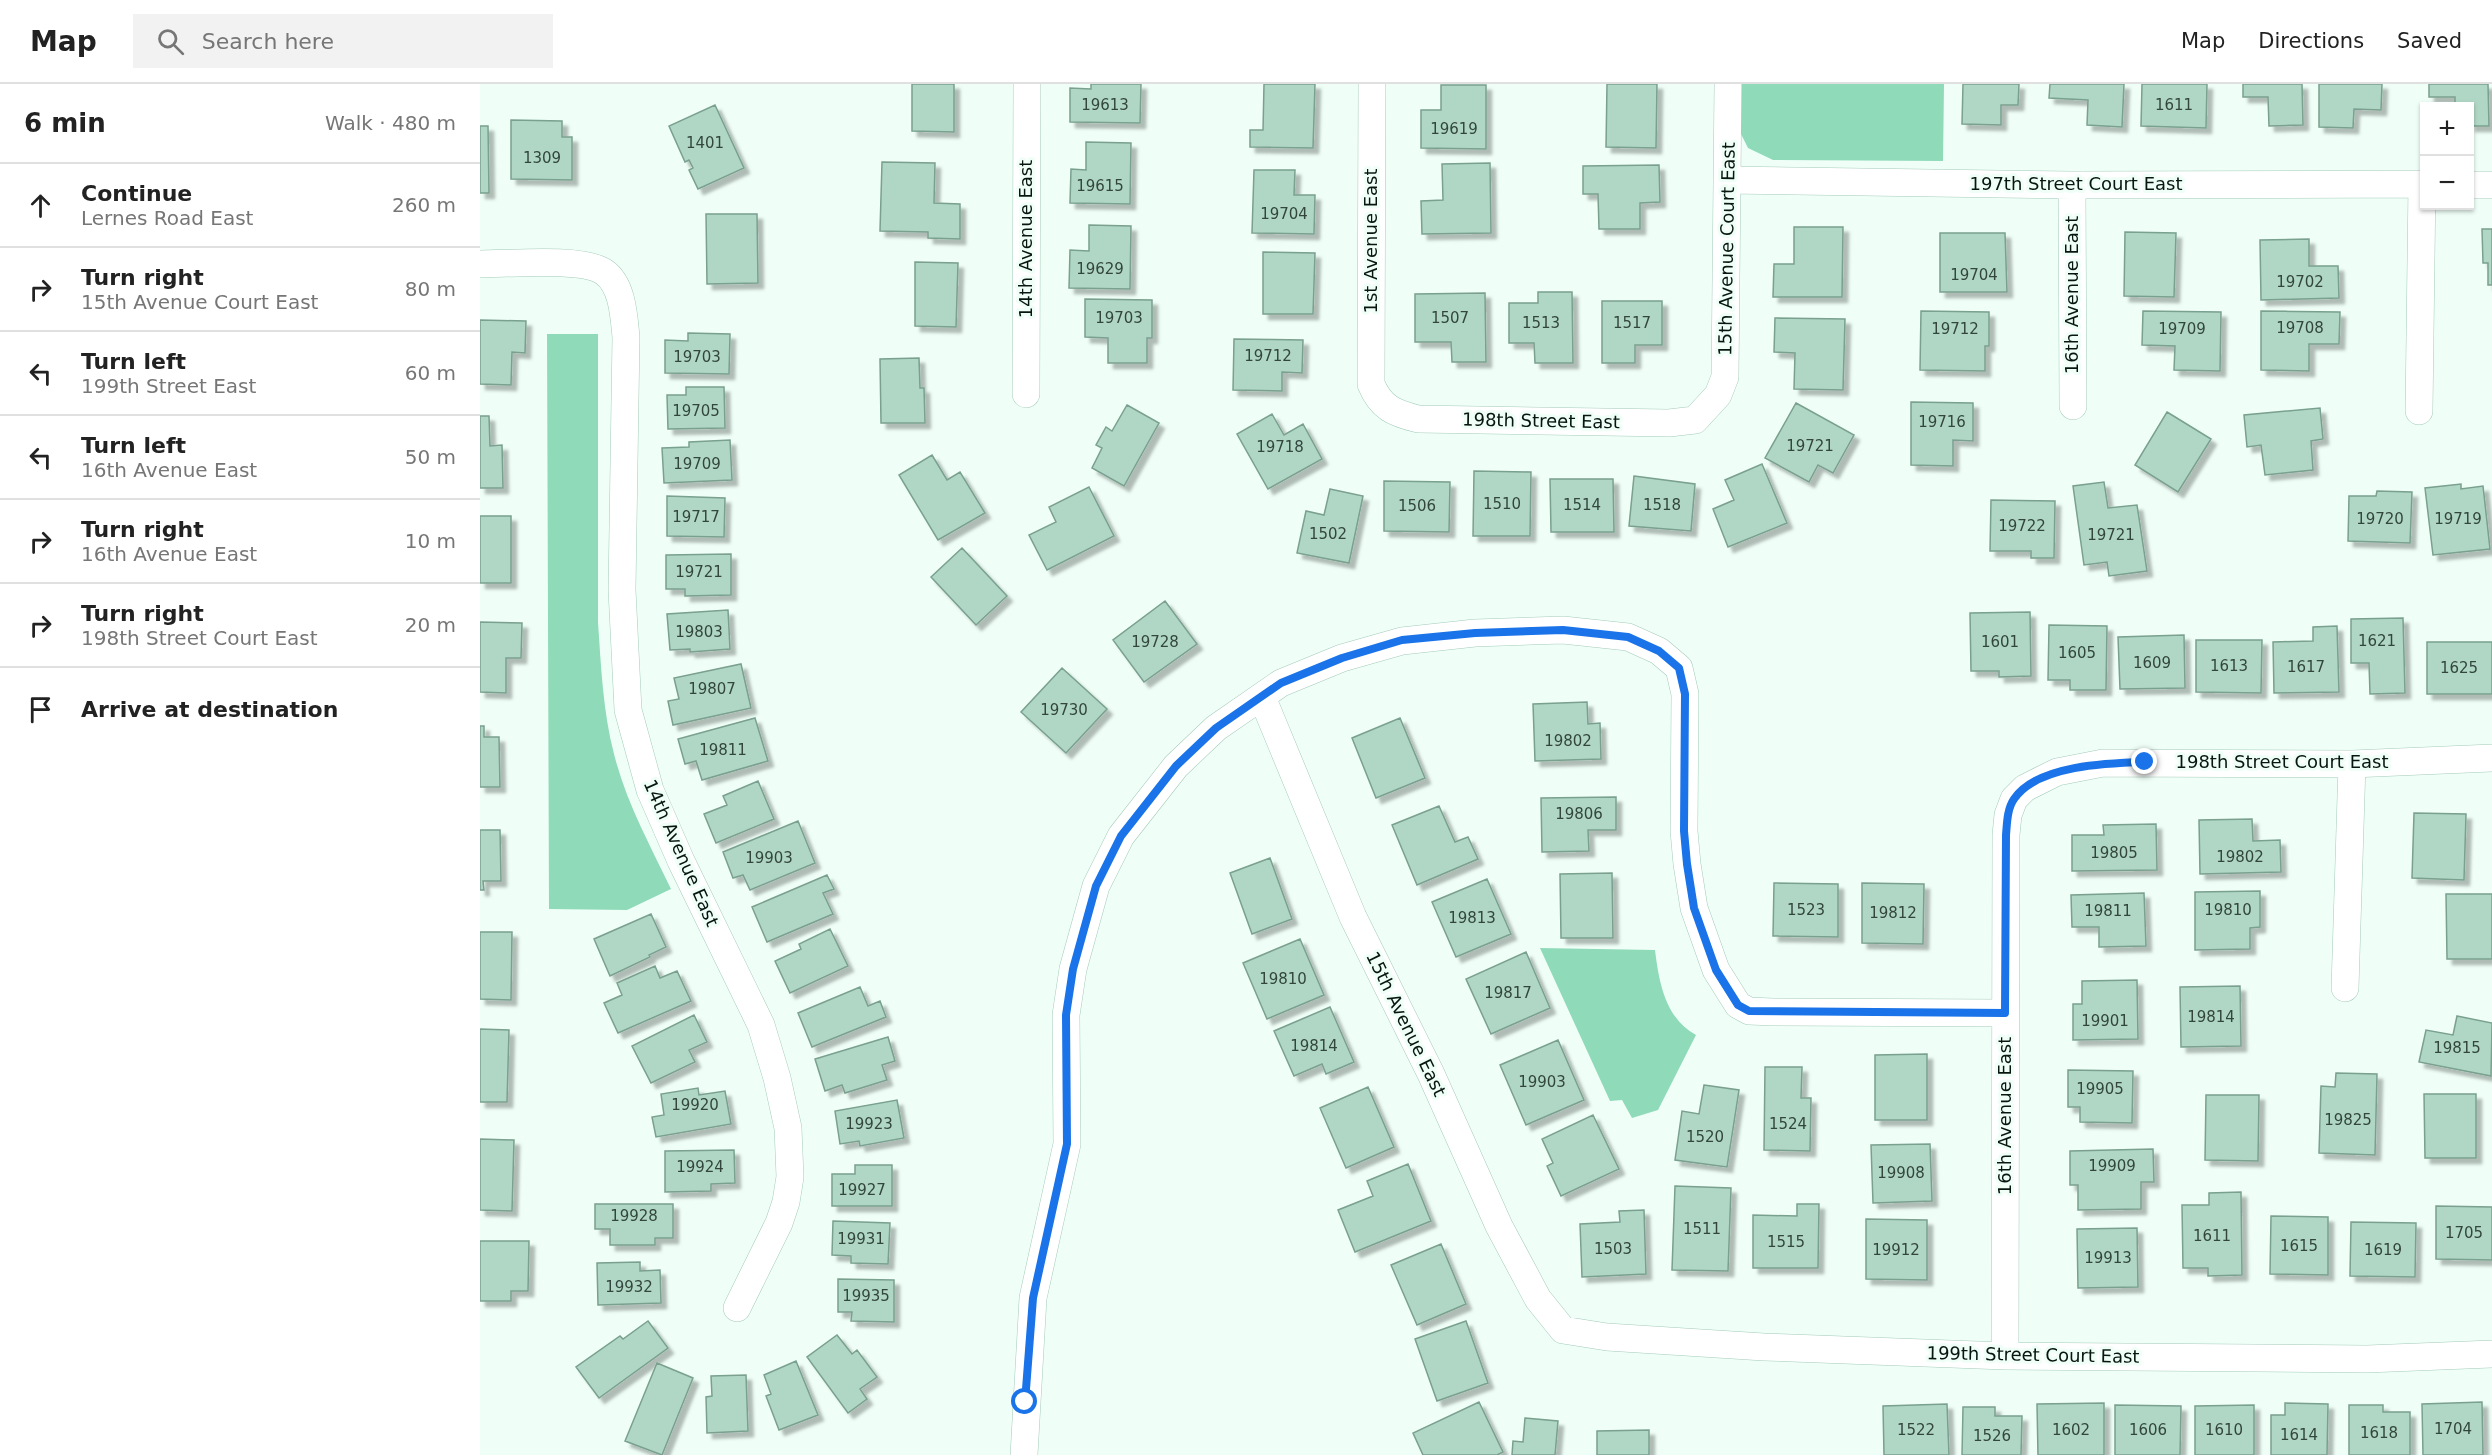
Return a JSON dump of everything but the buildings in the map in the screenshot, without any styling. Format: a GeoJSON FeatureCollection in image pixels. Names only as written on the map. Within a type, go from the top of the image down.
{"type":"FeatureCollection","features":[{"type":"Feature","properties":{"kind":"street","name":"14th Avenue East"},"geometry":{"type":"LineString","coordinates":[[1026,394],[1027,84]]}},
{"type":"Feature","properties":{"kind":"street","name":"1st Avenue East"},"geometry":{"type":"LineString","coordinates":[[1372,84],[1371,384],[1377,397]]}},
{"type":"Feature","properties":{"kind":"street","name":"15th Avenue Court East"},"geometry":{"type":"LineString","coordinates":[[1707,408],[1718,395],[1725,377],[1728,84]]}},
{"type":"Feature","properties":{"kind":"street","name":"197th Street Court East"},"geometry":{"type":"LineString","coordinates":[[1727,180],[2072,185],[2420,184]]}},
{"type":"Feature","properties":{"kind":"street","name":"16th Avenue East"},"geometry":{"type":"LineString","coordinates":[[2072,185],[2073,406]]}},
{"type":"Feature","properties":{"kind":"street"},"geometry":{"type":"LineString","coordinates":[[2474,185],[2492,185]]}},
{"type":"Feature","properties":{"kind":"street"},"geometry":{"type":"LineString","coordinates":[[2419,411],[2423,210]]}},
{"type":"Feature","properties":{"kind":"street","name":"14th Avenue East"},"geometry":{"type":"LineString","coordinates":[[480,264],[585,264],[606,273],[616,288],[624,311],[626,337],[622,591],[628,710],[650,790],[761,1025],[777,1078],[788,1128],[790,1177],[786,1202],[779,1223],[737,1308]]}},
{"type":"Feature","properties":{"kind":"street","name":"198th Street East"},"geometry":{"type":"LineString","coordinates":[[1377,397],[1394,413],[1418,419],[1669,423],[1695,420],[1707,408]]}},
{"type":"Feature","properties":{"kind":"street"},"geometry":{"type":"LineString","coordinates":[[1024,1455],[1025,1402],[1033,1298],[1067,1144],[1066,1015],[1073,969],[1096,886],[1121,836],[1176,766],[1216,728],[1281,683],[1342,658],[1402,640],[1475,633],[1563,630],[1628,637],[1659,651],[1679,668],[1685,694],[1684,831],[1694,908],[1716,970],[1738,1005],[1749,1011],[1773,1012],[2005,1013]]}},
{"type":"Feature","properties":{"kind":"street","name":"15th Avenue East"},"geometry":{"type":"LineString","coordinates":[[1262,697],[1353,917],[1431,1074],[1499,1226],[1538,1299],[1563,1330],[1575,1333]]}},
{"type":"Feature","properties":{"kind":"street","name":"198th Street Court East"},"geometry":{"type":"LineString","coordinates":[[2038,780],[2057,772],[2103,763],[2352,764],[2492,758]]}},
{"type":"Feature","properties":{"kind":"street"},"geometry":{"type":"LineString","coordinates":[[2345,988],[2352,764]]}},
{"type":"Feature","properties":{"kind":"street","name":"16th Avenue East"},"geometry":{"type":"LineString","coordinates":[[2004,1356],[2008,815],[2014,799],[2038,780]]}},
{"type":"Feature","properties":{"kind":"street","name":"199th Street Court East"},"geometry":{"type":"LineString","coordinates":[[1575,1333],[1764,1347],[2004,1356],[2367,1359],[2492,1354]]}},
{"type":"Feature","properties":{"kind":"green space"},"geometry":{"type":"Polygon","coordinates":[[[1736,84],[1944,84],[1943,161],[1773,160],[1748,148],[1736,124],[1736,84]]]}},
{"type":"Feature","properties":{"kind":"green space"},"geometry":{"type":"Polygon","coordinates":[[[547,334],[598,334],[598,622],[605,705],[610,738],[625,789],[671,889],[627,910],[549,909],[547,334]]]}},
{"type":"Feature","properties":{"kind":"green space"},"geometry":{"type":"Polygon","coordinates":[[[1540,948],[1655,950],[1665,998],[1670,1009],[1686,1028],[1696,1035],[1658,1110],[1632,1118],[1622,1100],[1610,1101],[1540,948]]]}},
{"type":"Feature","properties":{"kind":"route"},"geometry":{"type":"LineString","coordinates":[[1025,1402],[1033,1298],[1067,1144],[1066,1015],[1073,969],[1096,886],[1121,836],[1176,766],[1216,728],[1281,683],[1342,658],[1402,640],[1475,633],[1563,630],[1628,637],[1659,651],[1679,668],[1685,694],[1684,831],[1694,908],[1716,970],[1738,1005],[1749,1011],[2005,1013],[2006,835],[2008,815],[2014,799],[2025,788],[2057,772],[2103,763],[2145,762]]}}]}
